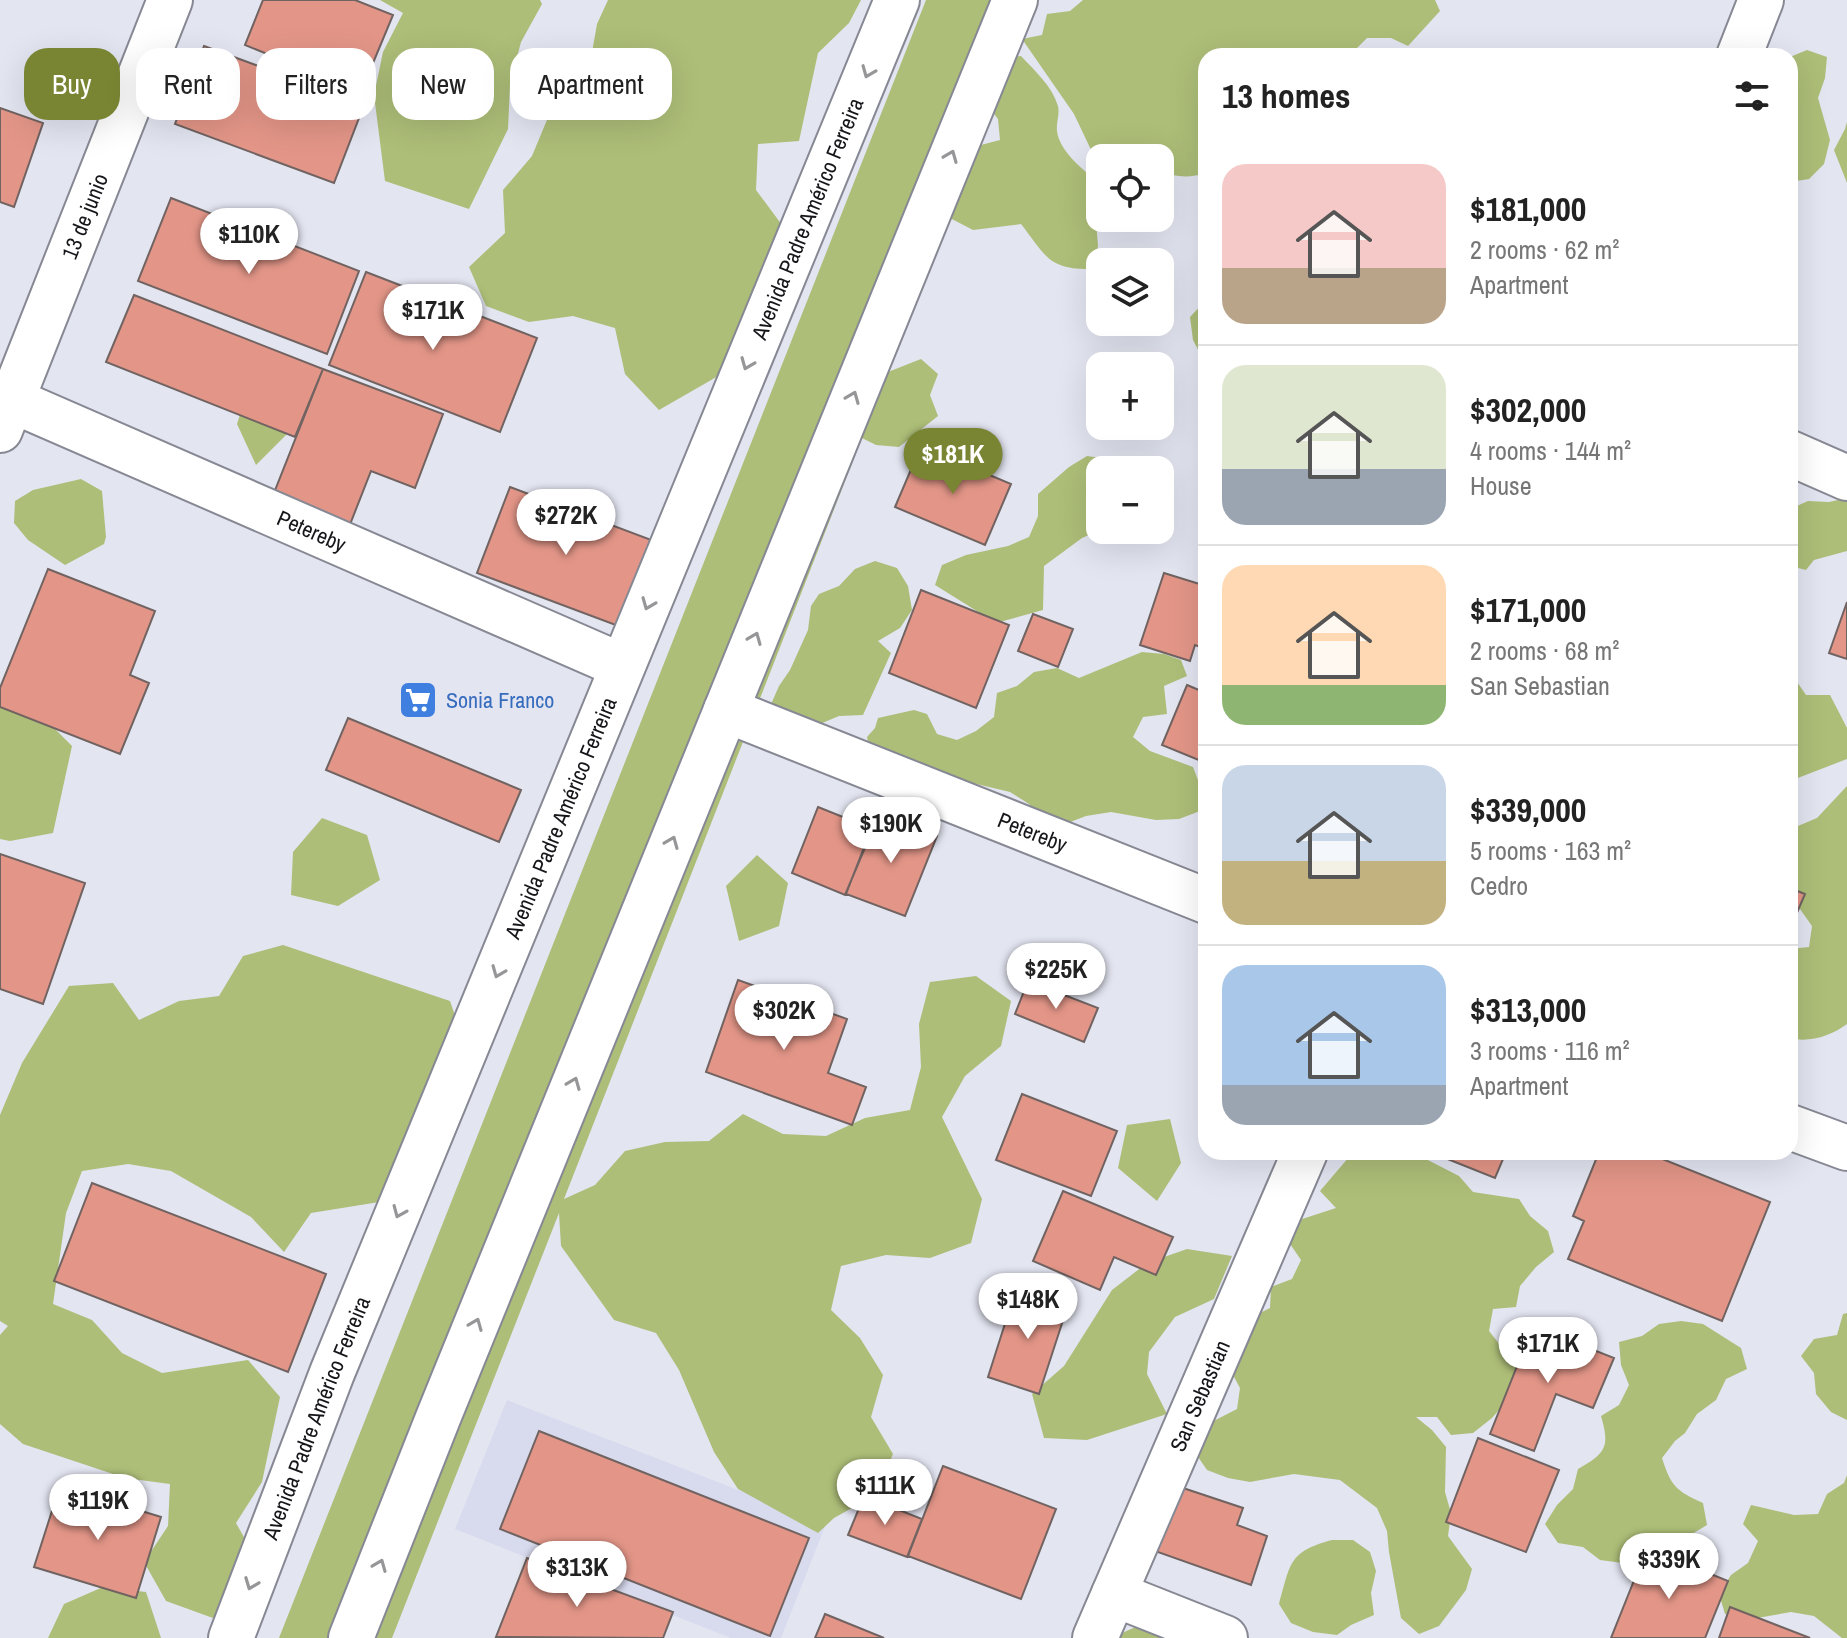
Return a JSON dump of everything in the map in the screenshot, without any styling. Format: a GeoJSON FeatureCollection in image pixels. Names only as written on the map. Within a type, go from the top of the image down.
{"type":"FeatureCollection","features":[{"type":"Feature","properties":{"kind":"street","name":"13 de junio"},"geometry":{"type":"LineString","coordinates":[[4,408],[170,0]]}},
{"type":"Feature","properties":{"kind":"street","name":"Avenida Padre Américo Ferreira"},"geometry":{"type":"LineString","coordinates":[[231,1638],[332,1373],[897,0]]}},
{"type":"Feature","properties":{"kind":"street"},"geometry":{"type":"LineString","coordinates":[[351,1638],[1015,0]]}},
{"type":"Feature","properties":{"kind":"street"},"geometry":{"type":"LineString","coordinates":[[1742,48],[1761,0]]}},
{"type":"Feature","properties":{"kind":"street","name":"Petereby"},"geometry":{"type":"LineString","coordinates":[[4,408],[622,666]]}},
{"type":"Feature","properties":{"kind":"street"},"geometry":{"type":"LineString","coordinates":[[1798,457],[1847,478]]}},
{"type":"Feature","properties":{"kind":"street","name":"Petereby"},"geometry":{"type":"LineString","coordinates":[[726,710],[1198,898]]}},
{"type":"Feature","properties":{"kind":"street"},"geometry":{"type":"LineString","coordinates":[[1798,1130],[1847,1148]]}},
{"type":"Feature","properties":{"kind":"street","name":"San Sebastian"},"geometry":{"type":"LineString","coordinates":[[1095,1638],[1302,1160]]}},
{"type":"Feature","properties":{"kind":"street"},"geometry":{"type":"LineString","coordinates":[[1114,1594],[1225,1638]]}},
{"type":"Feature","properties":{"kind":"shaded area"},"geometry":{"type":"Polygon","coordinates":[[[507,1400],[826,1524],[781,1638],[731,1638],[455,1529],[507,1400]]]}},
{"type":"Feature","properties":{"kind":"green space"},"geometry":{"type":"Polygon","coordinates":[[[380,0],[540,0],[542,4],[519,48],[510,48],[508,129],[469,209],[385,181],[376,85],[383,52],[403,13],[380,0]]]}},
{"type":"Feature","properties":{"kind":"green space"},"geometry":{"type":"Polygon","coordinates":[[[608,0],[861,0],[849,23],[818,53],[799,141],[758,144],[756,190],[782,225],[746,360],[659,410],[625,374],[615,328],[573,316],[529,322],[486,306],[469,267],[505,233],[503,190],[532,156],[547,120],[672,120],[672,48],[593,48],[597,24],[608,0]]]}},
{"type":"Feature","properties":{"kind":"green space"},"geometry":{"type":"Polygon","coordinates":[[[926,0],[1033,0],[1012,57],[1021,56],[1047,85],[1055,99],[1059,112],[1059,139],[1086,172],[1086,232],[1097,232],[1098,248],[1086,248],[1086,269],[1066,267],[1043,253],[1021,224],[973,230],[948,217],[888,372],[921,359],[938,374],[930,395],[938,416],[899,447],[876,445],[862,438],[564,1199],[595,1185],[625,1151],[665,1142],[709,1141],[743,1114],[783,1134],[826,1136],[865,1118],[910,1110],[921,1067],[919,1024],[930,982],[976,976],[1011,1001],[1001,1046],[965,1076],[942,1117],[982,1199],[971,1243],[930,1258],[886,1255],[841,1266],[831,1310],[860,1338],[883,1375],[871,1417],[893,1454],[875,1495],[834,1518],[818,1533],[738,1489],[714,1452],[679,1370],[656,1333],[614,1320],[561,1246],[559,1213],[392,1638],[279,1638],[926,0]],[[991,110],[977,146],[1000,140],[998,119],[991,110]]]}},
{"type":"Feature","properties":{"kind":"green space"},"geometry":{"type":"Polygon","coordinates":[[[1083,0],[1435,0],[1440,11],[1408,46],[1391,38],[1367,38],[1357,48],[1198,48],[1198,175],[1194,176],[1174,175],[1174,144],[1088,144],[1074,114],[1022,39],[1042,35],[1047,14],[1070,11],[1083,0]]]}},
{"type":"Feature","properties":{"kind":"green space"},"geometry":{"type":"Polygon","coordinates":[[[1807,50],[1827,57],[1825,78],[1818,98],[1830,140],[1824,164],[1809,179],[1798,181],[1798,54],[1807,50]]]}},
{"type":"Feature","properties":{"kind":"green space"},"geometry":{"type":"Polygon","coordinates":[[[1847,122],[1847,183],[1834,150],[1847,122]]]}},
{"type":"Feature","properties":{"kind":"green space"},"geometry":{"type":"Polygon","coordinates":[[[1198,308],[1198,350],[1193,340],[1190,317],[1198,308]]]}},
{"type":"Feature","properties":{"kind":"green space"},"geometry":{"type":"Polygon","coordinates":[[[251,380],[288,433],[256,465],[237,424],[251,380]]]}},
{"type":"Feature","properties":{"kind":"green space"},"geometry":{"type":"Polygon","coordinates":[[[1086,457],[1086,536],[1044,566],[1043,610],[996,623],[935,585],[942,565],[1029,537],[1038,516],[1038,494],[1086,457]]]}},
{"type":"Feature","properties":{"kind":"green space"},"geometry":{"type":"Polygon","coordinates":[[[81,479],[102,491],[106,537],[104,544],[65,565],[28,540],[14,523],[15,501],[33,490],[81,479]]]}},
{"type":"Feature","properties":{"kind":"green space"},"geometry":{"type":"Polygon","coordinates":[[[1847,498],[1847,551],[1814,560],[1806,570],[1798,568],[1798,505],[1808,501],[1829,502],[1847,498]]]}},
{"type":"Feature","properties":{"kind":"green space"},"geometry":{"type":"Polygon","coordinates":[[[875,561],[897,568],[908,586],[912,610],[900,628],[878,641],[891,653],[863,715],[839,716],[796,734],[765,718],[808,630],[811,606],[819,594],[839,586],[855,569],[875,561]]]}},
{"type":"Feature","properties":{"kind":"green space"},"geometry":{"type":"Polygon","coordinates":[[[1142,652],[1164,654],[1181,660],[1187,676],[1164,686],[1167,714],[1143,717],[1133,737],[1150,751],[1193,767],[1198,780],[1198,812],[1179,819],[1156,820],[1111,812],[1086,816],[1065,824],[1042,821],[1029,804],[1010,792],[964,781],[869,747],[867,737],[875,728],[878,718],[914,710],[927,714],[937,734],[957,740],[994,717],[997,693],[1017,686],[1034,672],[1057,668],[1079,678],[1142,652]]]}},
{"type":"Feature","properties":{"kind":"green space"},"geometry":{"type":"Polygon","coordinates":[[[1798,683],[1806,695],[1830,695],[1847,728],[1847,759],[1798,778],[1798,683]]]}},
{"type":"Feature","properties":{"kind":"green space"},"geometry":{"type":"Polygon","coordinates":[[[0,705],[48,722],[72,746],[53,833],[10,841],[0,839],[0,705]]]}},
{"type":"Feature","properties":{"kind":"green space"},"geometry":{"type":"Polygon","coordinates":[[[1847,786],[1847,1024],[1834,1032],[1805,1040],[1798,1039],[1798,948],[1809,947],[1812,926],[1798,906],[1798,826],[1817,818],[1847,786]]]}},
{"type":"Feature","properties":{"kind":"green space"},"geometry":{"type":"Polygon","coordinates":[[[322,818],[367,835],[380,880],[338,906],[291,895],[293,852],[322,818]]]}},
{"type":"Feature","properties":{"kind":"green space"},"geometry":{"type":"Polygon","coordinates":[[[757,855],[788,883],[779,926],[739,941],[726,886],[757,855]]]}},
{"type":"Feature","properties":{"kind":"green space"},"geometry":{"type":"Polygon","coordinates":[[[283,945],[450,1001],[463,1039],[404,1198],[311,1213],[284,1252],[251,1217],[171,1171],[128,1164],[82,1171],[66,1213],[53,1304],[92,1320],[122,1353],[162,1373],[248,1360],[280,1397],[262,1482],[236,1523],[258,1562],[261,1603],[213,1618],[166,1601],[144,1562],[168,1526],[170,1484],[125,1478],[23,1444],[0,1424],[0,1335],[8,1326],[0,1321],[0,1115],[22,1063],[69,986],[113,983],[139,1020],[179,1001],[219,996],[243,956],[283,945]]]}},
{"type":"Feature","properties":{"kind":"green space"},"geometry":{"type":"Polygon","coordinates":[[[1170,1119],[1181,1163],[1157,1201],[1118,1168],[1127,1125],[1170,1119]]]}},
{"type":"Feature","properties":{"kind":"green space"},"geometry":{"type":"Polygon","coordinates":[[[1346,1160],[1428,1160],[1459,1176],[1473,1192],[1519,1199],[1530,1216],[1548,1231],[1554,1252],[1520,1286],[1516,1307],[1493,1309],[1489,1331],[1515,1364],[1521,1384],[1492,1418],[1473,1433],[1451,1435],[1437,1417],[1416,1417],[1446,1447],[1445,1492],[1451,1513],[1448,1536],[1472,1569],[1466,1590],[1439,1626],[1419,1634],[1401,1618],[1387,1531],[1377,1508],[1340,1480],[1294,1474],[1250,1482],[1228,1478],[1207,1470],[1194,1451],[1200,1428],[1237,1409],[1240,1388],[1219,1349],[1228,1329],[1270,1308],[1271,1287],[1292,1279],[1301,1260],[1288,1241],[1296,1221],[1336,1208],[1320,1191],[1346,1160]]]}},
{"type":"Feature","properties":{"kind":"green space"},"geometry":{"type":"Polygon","coordinates":[[[1187,1249],[1232,1256],[1214,1299],[1175,1317],[1149,1352],[1147,1374],[1167,1414],[1087,1440],[1044,1438],[1032,1394],[1064,1366],[1112,1290],[1147,1263],[1187,1249]]]}},
{"type":"Feature","properties":{"kind":"green space"},"geometry":{"type":"Polygon","coordinates":[[[1847,1313],[1847,1420],[1831,1412],[1816,1394],[1814,1373],[1801,1356],[1814,1339],[1837,1335],[1843,1314],[1847,1313]]]}},
{"type":"Feature","properties":{"kind":"green space"},"geometry":{"type":"Polygon","coordinates":[[[1681,1321],[1703,1324],[1741,1348],[1747,1369],[1726,1379],[1716,1400],[1697,1414],[1685,1433],[1662,1458],[1676,1486],[1703,1503],[1707,1525],[1687,1537],[1662,1542],[1623,1563],[1600,1560],[1583,1547],[1558,1543],[1545,1524],[1557,1505],[1573,1489],[1578,1469],[1600,1453],[1605,1442],[1601,1416],[1619,1405],[1629,1385],[1621,1365],[1619,1342],[1642,1336],[1659,1324],[1681,1321]]]}},
{"type":"Feature","properties":{"kind":"green space"},"geometry":{"type":"Polygon","coordinates":[[[1847,1475],[1847,1638],[1842,1638],[1814,1616],[1791,1612],[1746,1620],[1725,1614],[1719,1594],[1731,1575],[1748,1563],[1758,1541],[1743,1524],[1751,1505],[1794,1515],[1818,1514],[1827,1494],[1844,1483],[1847,1475]]]}},
{"type":"Feature","properties":{"kind":"green space"},"geometry":{"type":"Polygon","coordinates":[[[1332,1540],[1353,1540],[1370,1552],[1376,1571],[1371,1593],[1374,1615],[1337,1635],[1313,1632],[1291,1623],[1279,1604],[1294,1561],[1307,1549],[1332,1540]]]}},
{"type":"Feature","properties":{"kind":"green space"},"geometry":{"type":"Polygon","coordinates":[[[103,1587],[146,1592],[161,1638],[48,1638],[64,1604],[103,1587]]]}},
{"type":"Feature","properties":{"kind":"green space"},"geometry":{"type":"Polygon","coordinates":[[[1140,1625],[1200,1638],[1111,1638],[1140,1625]]]}},
{"type":"Feature","properties":{"kind":"building"},"geometry":{"type":"Polygon","coordinates":[[[263,0],[355,0],[393,15],[376,56],[376,48],[256,49],[245,45],[263,0]]]}},
{"type":"Feature","properties":{"kind":"building"},"geometry":{"type":"Polygon","coordinates":[[[240,59],[256,65],[256,120],[358,120],[334,183],[175,124],[176,120],[240,120],[240,59]]]}},
{"type":"Feature","properties":{"kind":"building"},"geometry":{"type":"Polygon","coordinates":[[[0,108],[24,116],[24,120],[43,123],[14,207],[0,202],[0,108]]]}},
{"type":"Feature","properties":{"kind":"building"},"geometry":{"type":"Polygon","coordinates":[[[171,198],[359,271],[327,354],[138,281],[171,198]]]}},
{"type":"Feature","properties":{"kind":"building"},"geometry":{"type":"Polygon","coordinates":[[[366,272],[537,338],[500,432],[329,365],[366,272]]]}},
{"type":"Feature","properties":{"kind":"building"},"geometry":{"type":"Polygon","coordinates":[[[134,295],[323,369],[295,437],[106,362],[134,295]]]}},
{"type":"Feature","properties":{"kind":"building"},"geometry":{"type":"Polygon","coordinates":[[[323,369],[443,414],[415,488],[371,471],[349,527],[272,498],[323,369]]]}},
{"type":"Feature","properties":{"kind":"building"},"geometry":{"type":"Polygon","coordinates":[[[921,446],[1011,484],[985,545],[895,507],[921,446]]]}},
{"type":"Feature","properties":{"kind":"building"},"geometry":{"type":"Polygon","coordinates":[[[510,487],[654,541],[621,627],[477,573],[510,487]]]}},
{"type":"Feature","properties":{"kind":"building"},"geometry":{"type":"Polygon","coordinates":[[[48,569],[155,611],[130,675],[149,683],[120,754],[0,707],[0,688],[48,569]]]}},
{"type":"Feature","properties":{"kind":"building"},"geometry":{"type":"Polygon","coordinates":[[[1164,573],[1198,584],[1198,646],[1195,645],[1190,661],[1140,645],[1164,573]]]}},
{"type":"Feature","properties":{"kind":"building"},"geometry":{"type":"Polygon","coordinates":[[[921,590],[1009,625],[976,708],[889,673],[921,590]]]}},
{"type":"Feature","properties":{"kind":"building"},"geometry":{"type":"Polygon","coordinates":[[[1847,602],[1847,659],[1829,653],[1847,602]]]}},
{"type":"Feature","properties":{"kind":"building"},"geometry":{"type":"Polygon","coordinates":[[[1033,614],[1073,629],[1058,667],[1018,651],[1033,614]]]}},
{"type":"Feature","properties":{"kind":"building"},"geometry":{"type":"Polygon","coordinates":[[[1187,685],[1198,690],[1198,760],[1162,745],[1187,685]]]}},
{"type":"Feature","properties":{"kind":"building"},"geometry":{"type":"Polygon","coordinates":[[[348,718],[521,790],[499,842],[326,770],[348,718]]]}},
{"type":"Feature","properties":{"kind":"building"},"geometry":{"type":"Polygon","coordinates":[[[818,807],[873,829],[845,895],[792,873],[818,807]]]}},
{"type":"Feature","properties":{"kind":"building"},"geometry":{"type":"Polygon","coordinates":[[[877,814],[937,836],[905,916],[846,894],[877,814]]]}},
{"type":"Feature","properties":{"kind":"building"},"geometry":{"type":"Polygon","coordinates":[[[0,854],[85,883],[43,1004],[0,989],[0,854]]]}},
{"type":"Feature","properties":{"kind":"building"},"geometry":{"type":"Polygon","coordinates":[[[1798,891],[1805,894],[1798,910],[1798,891]]]}},
{"type":"Feature","properties":{"kind":"building"},"geometry":{"type":"Polygon","coordinates":[[[738,980],[847,1019],[828,1073],[866,1087],[852,1125],[706,1072],[738,980]]]}},
{"type":"Feature","properties":{"kind":"building"},"geometry":{"type":"Polygon","coordinates":[[[1028,981],[1098,1008],[1084,1042],[1015,1014],[1028,981]]]}},
{"type":"Feature","properties":{"kind":"building"},"geometry":{"type":"Polygon","coordinates":[[[1022,1094],[1117,1131],[1091,1196],[996,1160],[1022,1094]]]}},
{"type":"Feature","properties":{"kind":"building"},"geometry":{"type":"Polygon","coordinates":[[[1450,1160],[1503,1160],[1495,1178],[1450,1160]]]}},
{"type":"Feature","properties":{"kind":"building"},"geometry":{"type":"Polygon","coordinates":[[[1596,1160],[1665,1160],[1770,1202],[1722,1321],[1568,1259],[1584,1221],[1573,1216],[1596,1160]]]}},
{"type":"Feature","properties":{"kind":"building"},"geometry":{"type":"Polygon","coordinates":[[[92,1183],[326,1274],[288,1372],[54,1281],[92,1183]]]}},
{"type":"Feature","properties":{"kind":"building"},"geometry":{"type":"Polygon","coordinates":[[[1063,1191],[1173,1237],[1156,1275],[1114,1257],[1100,1290],[1033,1261],[1063,1191]]]}},
{"type":"Feature","properties":{"kind":"building"},"geometry":{"type":"Polygon","coordinates":[[[1016,1289],[1068,1305],[1039,1394],[988,1377],[1016,1289]]]}},
{"type":"Feature","properties":{"kind":"building"},"geometry":{"type":"Polygon","coordinates":[[[1533,1326],[1614,1358],[1593,1408],[1556,1394],[1534,1451],[1490,1434],[1533,1326]]]}},
{"type":"Feature","properties":{"kind":"building"},"geometry":{"type":"Polygon","coordinates":[[[539,1431],[809,1538],[770,1636],[500,1529],[539,1431]]]}},
{"type":"Feature","properties":{"kind":"building"},"geometry":{"type":"Polygon","coordinates":[[[1478,1438],[1559,1470],[1526,1552],[1446,1522],[1478,1438]]]}},
{"type":"Feature","properties":{"kind":"building"},"geometry":{"type":"Polygon","coordinates":[[[943,1466],[1056,1509],[1021,1599],[908,1556],[943,1466]]]}},
{"type":"Feature","properties":{"kind":"building"},"geometry":{"type":"Polygon","coordinates":[[[1174,1485],[1243,1508],[1237,1525],[1267,1536],[1251,1585],[1152,1550],[1174,1485]]]}},
{"type":"Feature","properties":{"kind":"building"},"geometry":{"type":"Polygon","coordinates":[[[60,1486],[161,1517],[136,1598],[34,1567],[60,1486]]]}},
{"type":"Feature","properties":{"kind":"building"},"geometry":{"type":"Polygon","coordinates":[[[864,1496],[922,1519],[907,1557],[848,1535],[864,1496]]]}},
{"type":"Feature","properties":{"kind":"building"},"geometry":{"type":"Polygon","coordinates":[[[1647,1548],[1728,1581],[1705,1638],[1611,1638],[1647,1548]]]}},
{"type":"Feature","properties":{"kind":"building"},"geometry":{"type":"Polygon","coordinates":[[[527,1558],[673,1612],[663,1638],[496,1637],[527,1558]]]}},
{"type":"Feature","properties":{"kind":"building"},"geometry":{"type":"Polygon","coordinates":[[[1730,1607],[1810,1638],[1719,1638],[1730,1607]]]}},
{"type":"Feature","properties":{"kind":"building"},"geometry":{"type":"Polygon","coordinates":[[[825,1614],[884,1638],[815,1638],[825,1614]]]}},
{"type":"Feature","properties":{"kind":"place","name":"Sonia Franco"},"geometry":{"type":"Point","coordinates":[418,700]}}]}
